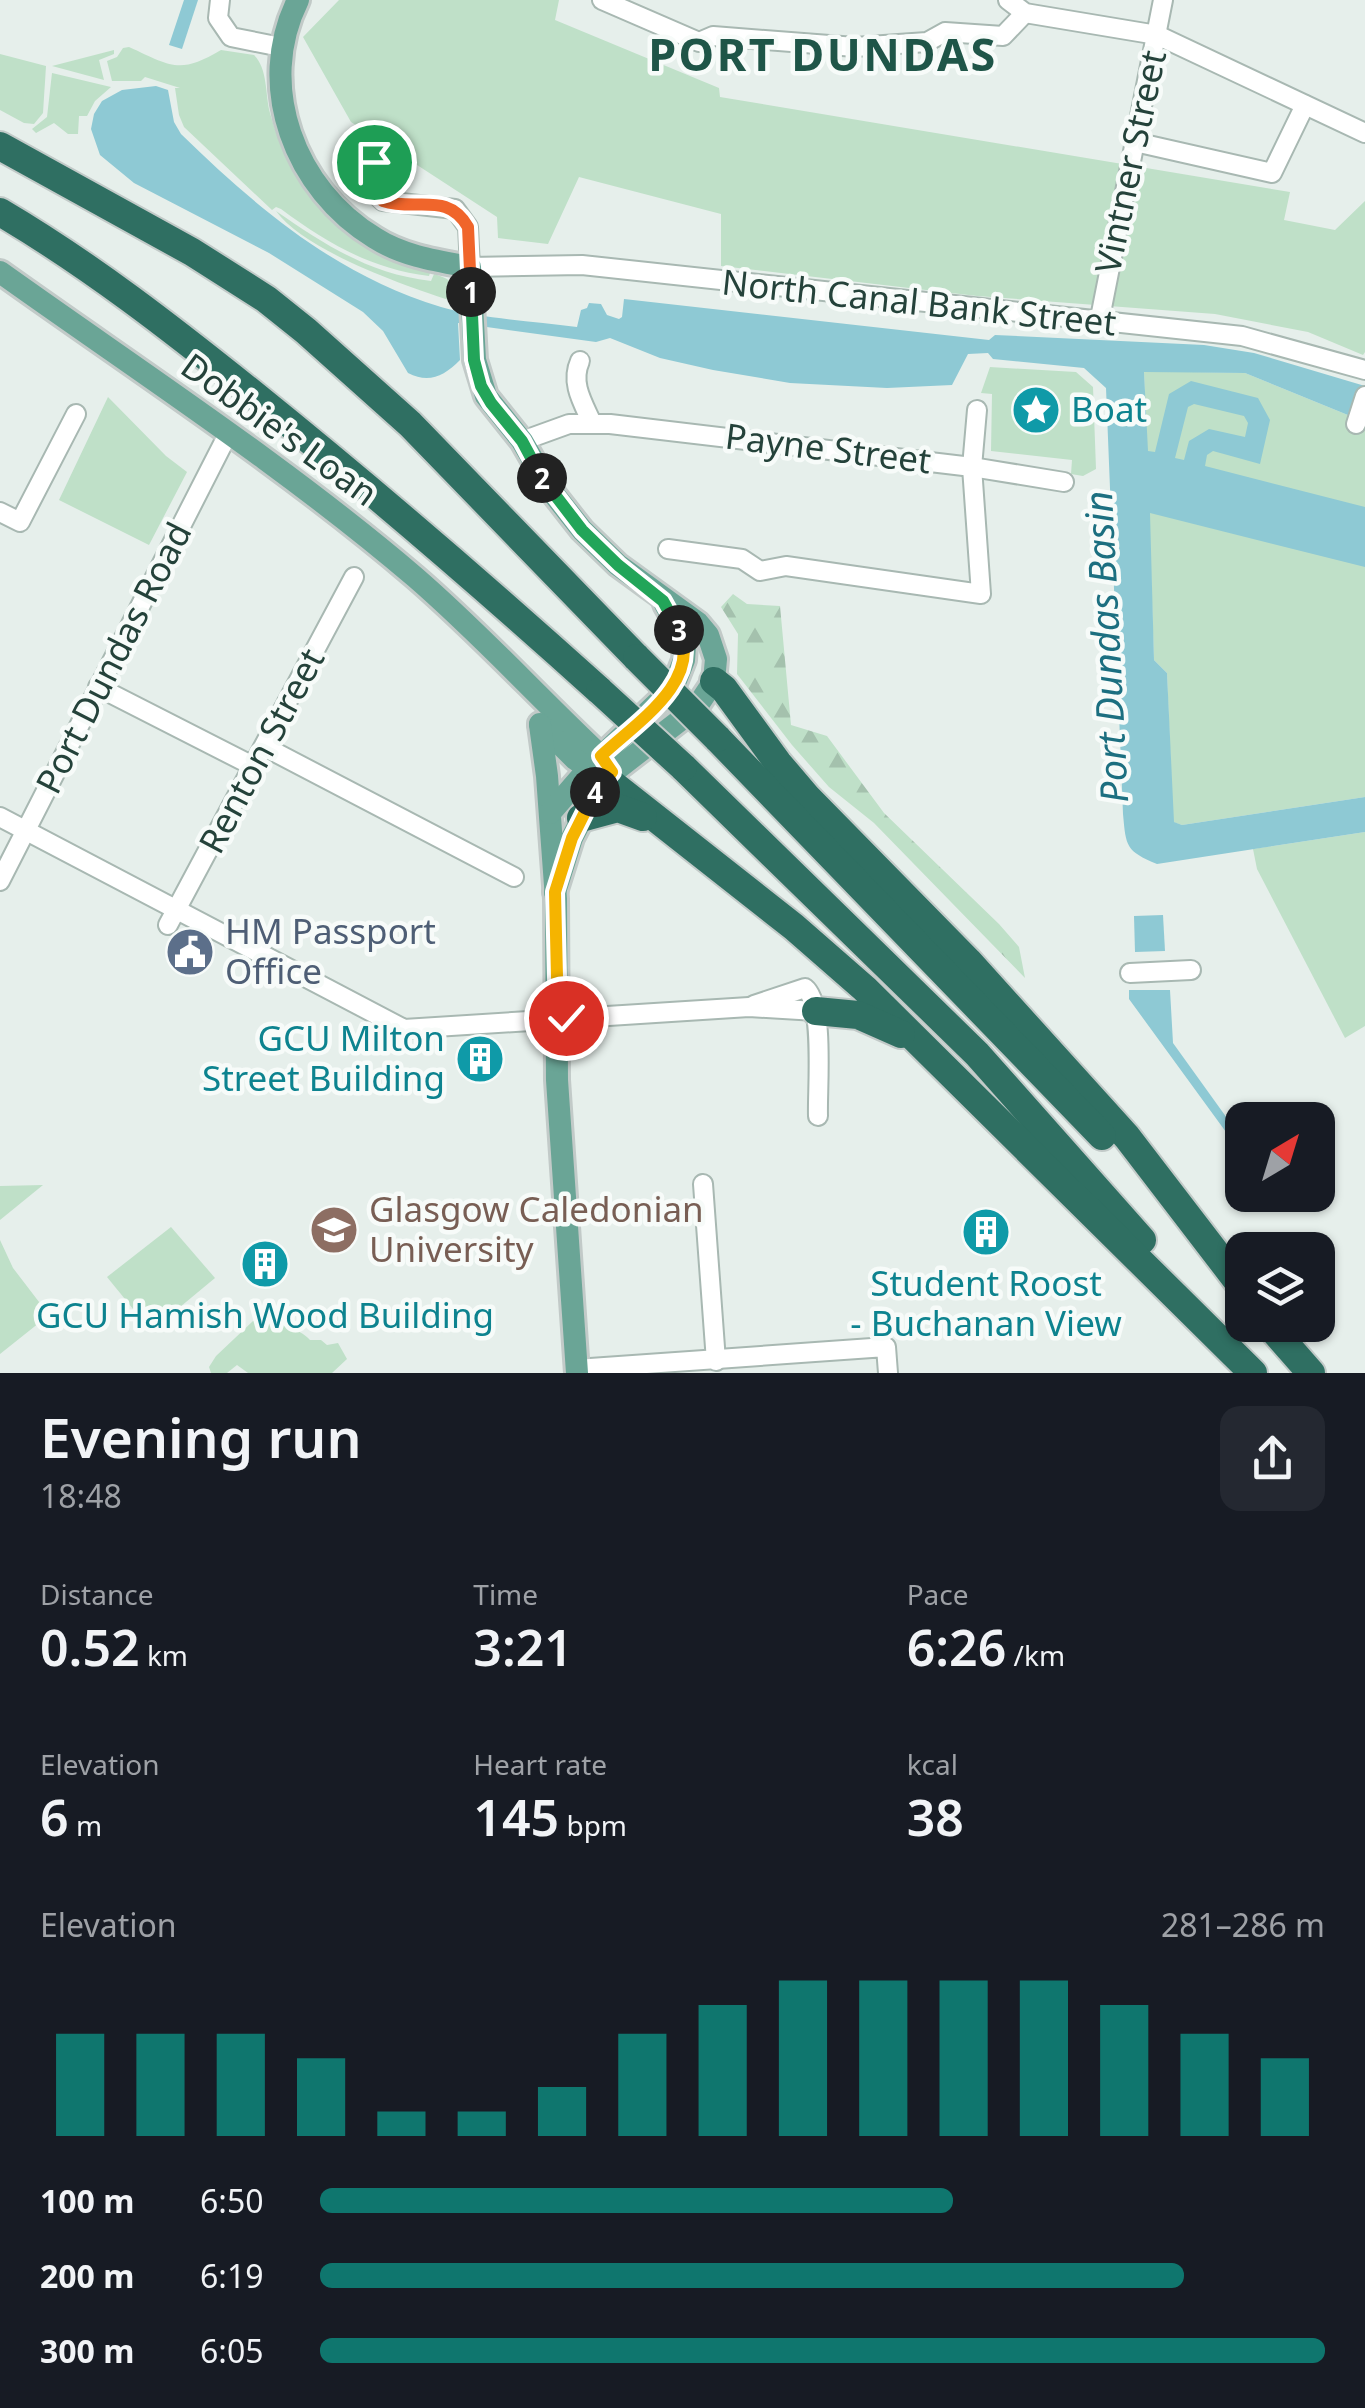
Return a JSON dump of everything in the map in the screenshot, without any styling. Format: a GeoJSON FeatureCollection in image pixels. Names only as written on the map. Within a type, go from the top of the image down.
{"type":"FeatureCollection","features":[{"type":"Feature","properties":{"kind":"highway"},"geometry":{"type":"LineString","coordinates":[[0,146],[164,236],[252,290],[337,356],[410,424],[1084,1117],[1225,1275]]}},
{"type":"Feature","properties":{"kind":"highway"},"geometry":{"type":"LineString","coordinates":[[0,212],[112,285],[219,367],[390,506],[684,767],[977,1054],[1256,1373]]}},
{"type":"Feature","properties":{"kind":"highway"},"geometry":{"type":"LineString","coordinates":[[719,685],[807,797],[968,961],[1127,1137],[1225,1264]]}},
{"type":"Feature","properties":{"kind":"highway"},"geometry":{"type":"LineString","coordinates":[[601,769],[671,832],[808,938],[1256,1373]]}},
{"type":"Feature","properties":{"kind":"highway"},"geometry":{"type":"LineString","coordinates":[[581,818],[618,808],[671,832]]}},
{"type":"Feature","properties":{"kind":"highway"},"geometry":{"type":"LineString","coordinates":[[816,1011],[858,1016],[921,1044]]}},
{"type":"Feature","properties":{"kind":"highway"},"geometry":{"type":"LineString","coordinates":[[1285,1342],[1302,1363]]}},
{"type":"Feature","properties":{"kind":"main road"},"geometry":{"type":"LineString","coordinates":[[298,0],[281,47],[280,87],[289,129],[308,172],[325,197],[356,225],[386,244],[422,258],[470,267],[474,360],[486,396],[522,441],[549,488],[582,530],[618,565],[698,623],[708,635],[719,685]]}},
{"type":"Feature","properties":{"kind":"main road","name":"Dobbie's Loan"},"geometry":{"type":"LineString","coordinates":[[0,272],[373,542],[506,659],[601,769]]}},
{"type":"Feature","properties":{"kind":"main road"},"geometry":{"type":"LineString","coordinates":[[663,601],[685,646],[673,688]]}},
{"type":"Feature","properties":{"kind":"main road","name":"Dobbie's Loan"},"geometry":{"type":"LineString","coordinates":[[506,659],[540,725],[550,813],[560,1136],[576,1371]]}},
{"type":"Feature","properties":{"kind":"main road"},"geometry":{"type":"LineString","coordinates":[[550,813],[601,769],[673,688],[688,678],[719,685]]}},
{"type":"Feature","properties":{"kind":"main road"},"geometry":{"type":"LineString","coordinates":[[601,769],[696,708],[719,685]]}},
{"type":"Feature","properties":{"kind":"main road","name":"Dobbie's Loan"},"geometry":{"type":"LineString","coordinates":[[540,725],[601,769]]}},
{"type":"Feature","properties":{"kind":"main road","name":"Dobbie's Loan"},"geometry":{"type":"LineString","coordinates":[[555,892],[601,769]]}},
{"type":"Feature","properties":{"kind":"street"},"geometry":{"type":"LineString","coordinates":[[220,0],[218,18],[231,36],[281,47]]}},
{"type":"Feature","properties":{"kind":"street"},"geometry":{"type":"LineString","coordinates":[[602,0],[699,42],[713,36],[855,47],[927,42],[944,32],[1003,36],[1025,13]]}},
{"type":"Feature","properties":{"kind":"street"},"geometry":{"type":"LineString","coordinates":[[1008,0],[1025,13],[1157,35],[1365,133]]}},
{"type":"Feature","properties":{"kind":"street","name":"Vintner Street"},"geometry":{"type":"LineString","coordinates":[[1099,323],[1163,0]]}},
{"type":"Feature","properties":{"kind":"street"},"geometry":{"type":"LineString","coordinates":[[1135,142],[1272,172],[1305,105]]}},
{"type":"Feature","properties":{"kind":"street"},"geometry":{"type":"LineString","coordinates":[[374,162],[370,180],[376,196],[383,201],[455,209],[468,227],[470,267]]}},
{"type":"Feature","properties":{"kind":"street","name":"North Canal Bank Street"},"geometry":{"type":"LineString","coordinates":[[470,267],[582,265],[1242,336],[1365,370]]}},
{"type":"Feature","properties":{"kind":"street"},"geometry":{"type":"LineString","coordinates":[[580,361],[575,376],[592,424]]}},
{"type":"Feature","properties":{"kind":"street"},"geometry":{"type":"LineString","coordinates":[[1356,424],[1365,396]]}},
{"type":"Feature","properties":{"kind":"street"},"geometry":{"type":"LineString","coordinates":[[668,549],[742,560],[760,572],[786,566],[982,594],[972,467],[977,410]]}},
{"type":"Feature","properties":{"kind":"street"},"geometry":{"type":"LineString","coordinates":[[0,512],[20,522],[76,414]]}},
{"type":"Feature","properties":{"kind":"street","name":"Payne Street"},"geometry":{"type":"LineString","coordinates":[[522,441],[558,427],[592,424],[972,467],[1064,482]]}},
{"type":"Feature","properties":{"kind":"street","name":"Port Dundas Road"},"geometry":{"type":"LineString","coordinates":[[0,882],[228,434]]}},
{"type":"Feature","properties":{"kind":"street","name":"Renton Street"},"geometry":{"type":"LineString","coordinates":[[173,918],[354,577]]}},
{"type":"Feature","properties":{"kind":"street"},"geometry":{"type":"LineString","coordinates":[[98,687],[253,766]]}},
{"type":"Feature","properties":{"kind":"street"},"geometry":{"type":"LineString","coordinates":[[265,747],[514,877]]}},
{"type":"Feature","properties":{"kind":"street"},"geometry":{"type":"LineString","coordinates":[[0,817],[173,918],[404,1028],[749,1007],[805,988],[812,993],[816,1011],[818,1116]]}},
{"type":"Feature","properties":{"kind":"street"},"geometry":{"type":"LineString","coordinates":[[1130,973],[1190,970]]}},
{"type":"Feature","properties":{"kind":"street"},"geometry":{"type":"LineString","coordinates":[[703,1184],[716,1360]]}},
{"type":"Feature","properties":{"kind":"street"},"geometry":{"type":"LineString","coordinates":[[576,1371],[886,1347],[888,1373]]}},
{"type":"Feature","properties":{"kind":"green space"},"geometry":{"type":"Polygon","coordinates":[[[339,0],[559,0],[555,20],[719,88],[720,97],[1290,192],[1284,220],[1335,230],[1365,201],[1365,352],[1363,355],[1308,332],[1215,314],[977,296],[721,266],[721,214],[579,177],[548,244],[498,238],[497,217],[351,122],[303,37],[339,0]]]}},
{"type":"Feature","properties":{"kind":"green space"},"geometry":{"type":"Polygon","coordinates":[[[129,47],[175,65],[195,63],[221,50],[254,55],[264,74],[280,144],[309,195],[348,234],[430,273],[429,276],[369,261],[315,233],[281,209],[272,210],[184,127],[175,88],[180,88],[145,77],[141,81],[112,81],[107,61],[129,47]]]}},
{"type":"Feature","properties":{"kind":"green space"},"geometry":{"type":"Polygon","coordinates":[[[114,50],[114,54],[99,60],[104,80],[52,66],[114,50]]]}},
{"type":"Feature","properties":{"kind":"green space"},"geometry":{"type":"Polygon","coordinates":[[[0,54],[46,66],[43,113],[34,124],[0,110],[0,54]]]}},
{"type":"Feature","properties":{"kind":"green space"},"geometry":{"type":"Polygon","coordinates":[[[52,73],[111,87],[95,101],[87,116],[79,116],[78,134],[68,134],[54,123],[36,133],[32,129],[47,117],[52,73]]]}},
{"type":"Feature","properties":{"kind":"green space"},"geometry":{"type":"Polygon","coordinates":[[[276,211],[368,265],[431,281],[434,274],[445,278],[453,287],[455,302],[384,277],[332,253],[290,226],[276,211]]]}},
{"type":"Feature","properties":{"kind":"green space"},"geometry":{"type":"Polygon","coordinates":[[[990,367],[1076,372],[1093,387],[1096,469],[1083,476],[1071,474],[1072,460],[991,451],[992,394],[981,393],[990,367]]]}},
{"type":"Feature","properties":{"kind":"green space"},"geometry":{"type":"Polygon","coordinates":[[[1144,371],[1245,373],[1365,422],[1365,797],[1182,825],[1173,822],[1167,673],[1154,660],[1144,371]]]}},
{"type":"Feature","properties":{"kind":"green space"},"geometry":{"type":"Polygon","coordinates":[[[108,397],[187,472],[149,545],[59,500],[108,397]]]}},
{"type":"Feature","properties":{"kind":"green space"},"geometry":{"type":"Polygon","coordinates":[[[733,594],[747,604],[780,606],[791,725],[827,736],[884,813],[1019,947],[1025,978],[874,823],[829,787],[737,674],[738,634],[721,607],[733,594]]]}},
{"type":"Feature","properties":{"kind":"green space"},"geometry":{"type":"Polygon","coordinates":[[[1365,832],[1365,1026],[1345,1038],[1257,869],[1253,849],[1365,832]]]}},
{"type":"Feature","properties":{"kind":"green space"},"geometry":{"type":"Polygon","coordinates":[[[43,1185],[0,1220],[0,1186],[43,1185]]]}},
{"type":"Feature","properties":{"kind":"green space"},"geometry":{"type":"Polygon","coordinates":[[[171,1227],[215,1278],[151,1331],[107,1277],[171,1227]]]}},
{"type":"Feature","properties":{"kind":"green space"},"geometry":{"type":"Polygon","coordinates":[[[0,1240],[13,1268],[49,1315],[0,1354],[0,1240]]]}},
{"type":"Feature","properties":{"kind":"green space"},"geometry":{"type":"Polygon","coordinates":[[[253,1321],[284,1325],[327,1345],[338,1343],[347,1359],[332,1373],[248,1373],[237,1365],[227,1373],[211,1373],[209,1367],[216,1356],[253,1321]]]}},
{"type":"Feature","properties":{"kind":"water"},"geometry":{"type":"Polygon","coordinates":[[[184,0],[198,0],[182,49],[169,45],[184,0]]]}},
{"type":"Feature","properties":{"kind":"water"},"geometry":{"type":"Polygon","coordinates":[[[156,86],[168,90],[174,122],[181,134],[300,237],[367,277],[457,311],[577,327],[581,310],[589,303],[601,304],[607,315],[619,319],[624,299],[989,340],[995,335],[1204,345],[1254,353],[1365,386],[1365,422],[1245,373],[1144,372],[1148,451],[1155,452],[1169,394],[1191,381],[1258,398],[1270,420],[1260,464],[1213,451],[1207,455],[1205,466],[1365,507],[1365,567],[1150,513],[1154,660],[1167,673],[1174,822],[1182,825],[1365,797],[1365,832],[1157,864],[1133,851],[1125,834],[1123,814],[1106,388],[1084,368],[993,359],[988,353],[968,354],[952,385],[887,388],[790,383],[660,358],[610,338],[596,342],[458,323],[460,360],[436,377],[416,376],[408,373],[383,331],[363,312],[269,253],[134,183],[100,155],[91,129],[94,114],[102,101],[122,90],[156,86]],[[1194,404],[1188,407],[1175,458],[1184,460],[1189,441],[1209,429],[1245,437],[1248,423],[1244,416],[1194,404]]]}},
{"type":"Feature","properties":{"kind":"water"},"geometry":{"type":"Polygon","coordinates":[[[1163,915],[1165,951],[1135,952],[1134,916],[1163,915]]]}},
{"type":"Feature","properties":{"kind":"water"},"geometry":{"type":"Polygon","coordinates":[[[1129,990],[1170,990],[1173,1043],[1225,1115],[1225,1131],[1129,999],[1129,990]]]}},
{"type":"Feature","properties":{"kind":"place","name":"Boat"},"geometry":{"type":"Point","coordinates":[1036,410]}},
{"type":"Feature","properties":{"kind":"place","name":"HM Passport Office"},"geometry":{"type":"Point","coordinates":[190,952]}},
{"type":"Feature","properties":{"kind":"place","name":"GCU Milton Street Building"},"geometry":{"type":"Point","coordinates":[480,1059]}},
{"type":"Feature","properties":{"kind":"place","name":"Glasgow Caledonian University"},"geometry":{"type":"Point","coordinates":[334,1230]}},
{"type":"Feature","properties":{"kind":"place","name":"Student Roost - Buchanan View"},"geometry":{"type":"Point","coordinates":[986,1232]}},
{"type":"Feature","properties":{"kind":"place","name":"GCU Hamish Wood Building"},"geometry":{"type":"Point","coordinates":[265,1264]}},
{"type":"Feature","properties":{"kind":"district","name":"PORT DUNDAS"},"geometry":{"type":"Point","coordinates":[823,55]}},
{"type":"Feature","properties":{"kind":"route"},"geometry":{"type":"LineString","coordinates":[[374,162],[370,172],[372,189],[383,201],[448,206],[463,219],[469,239],[474,360],[486,396],[522,441],[534,465],[582,530],[663,601],[685,646],[673,688],[601,756],[612,772],[596,791],[566,852],[555,892],[558,1019],[566,1018]]}},
{"type":"Feature","properties":{"kind":"water label","name":"Port Dundas Basin"},"geometry":{"type":"Point","coordinates":[1107,647]}}]}
